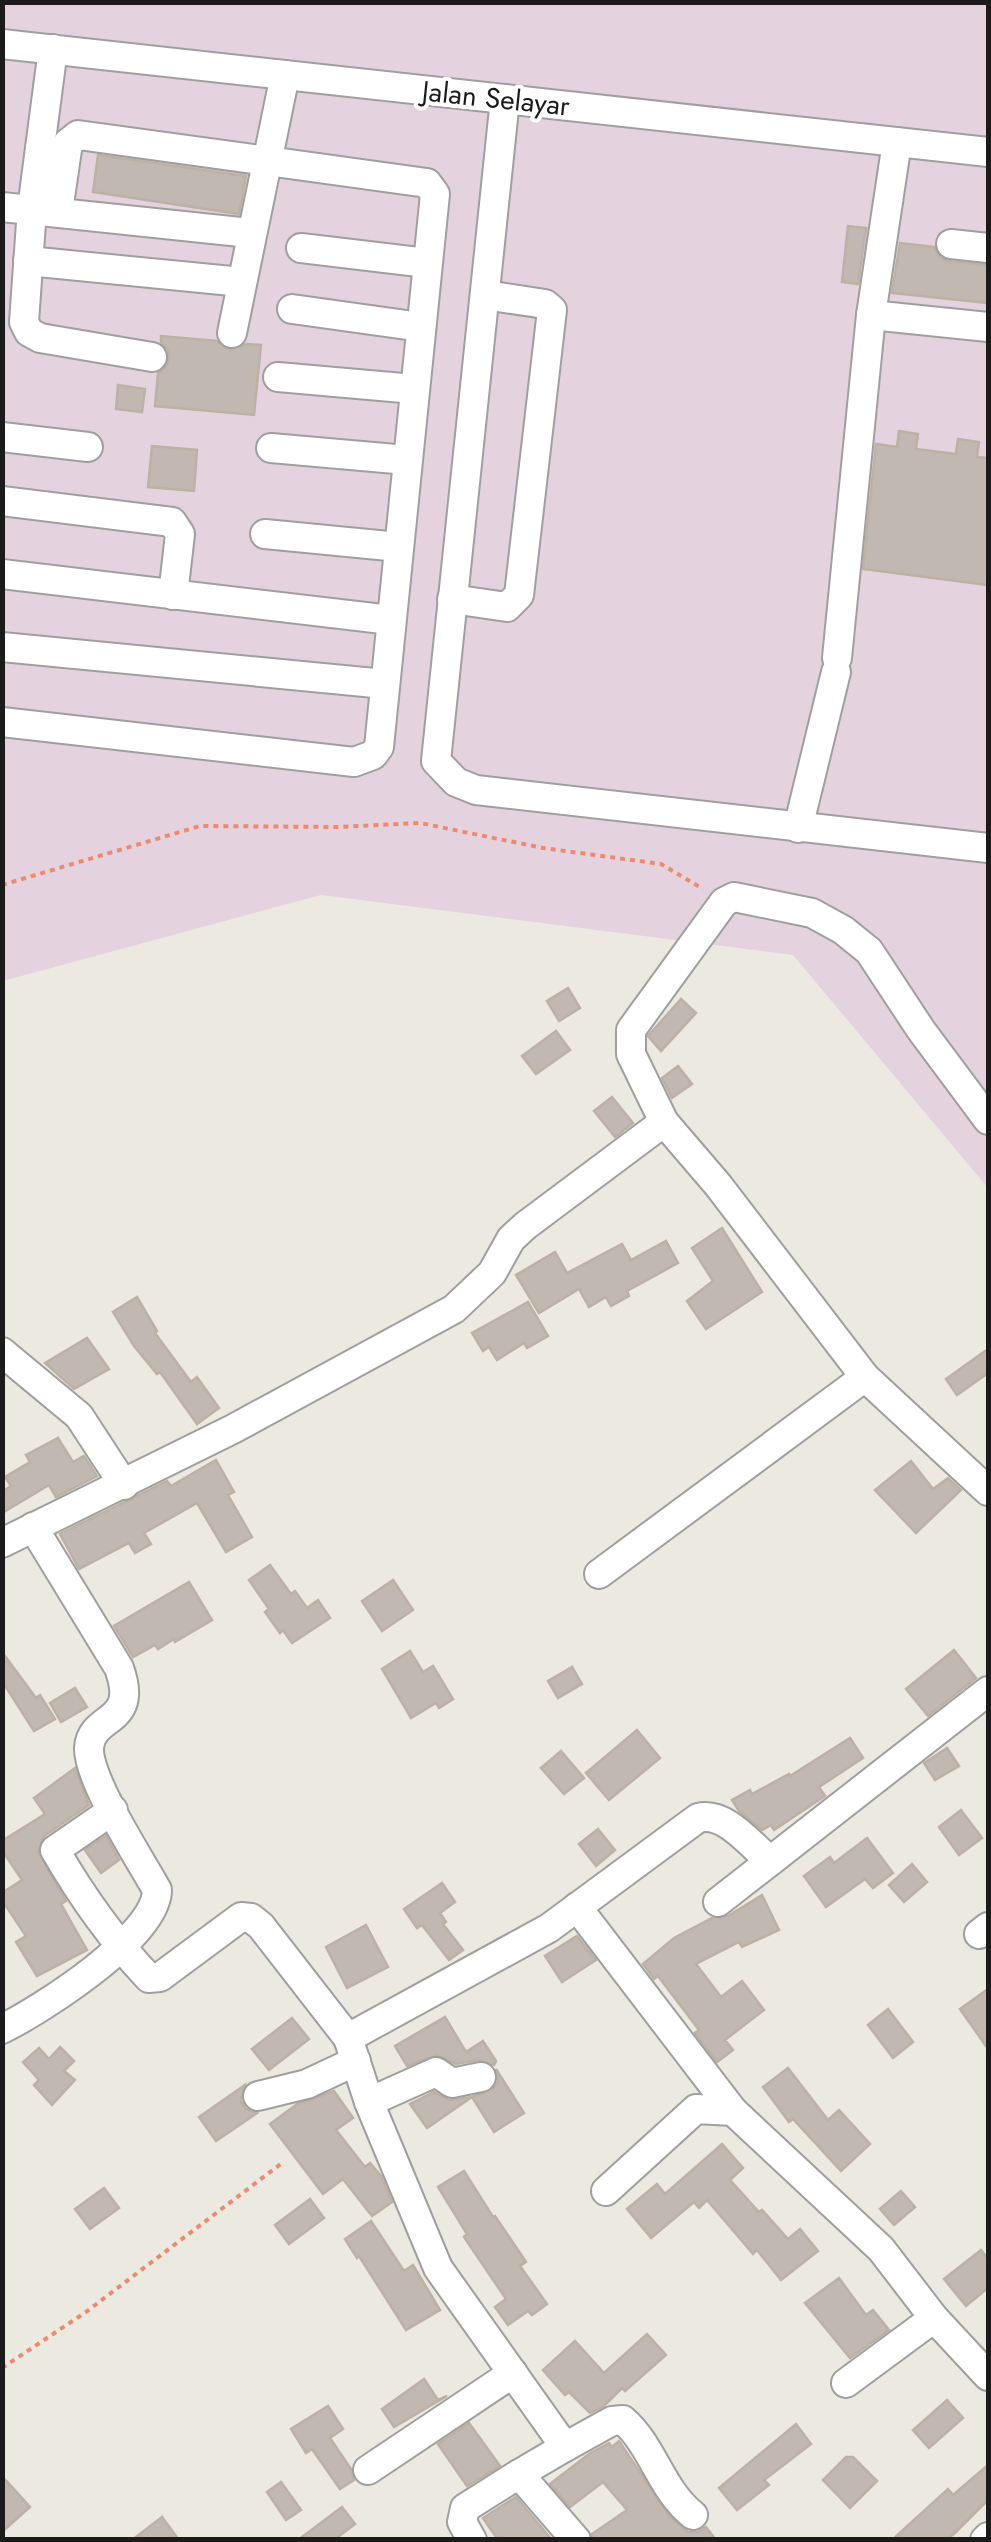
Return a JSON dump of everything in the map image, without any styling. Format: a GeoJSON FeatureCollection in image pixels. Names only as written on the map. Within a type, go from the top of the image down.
{"type":"FeatureCollection","features":[{"type":"Feature","properties":{"kind":"street","name":"Jalan Selayar"},"geometry":{"type":"LineString","coordinates":[[2,44],[988,152]]}},
{"type":"Feature","properties":{"kind":"street"},"geometry":{"type":"LineString","coordinates":[[45,210],[53,49]]}},
{"type":"Feature","properties":{"kind":"street"},"geometry":{"type":"LineString","coordinates":[[232,333],[285,75]]}},
{"type":"Feature","properties":{"kind":"street"},"geometry":{"type":"LineString","coordinates":[[505,99],[436,761],[456,782],[476,790],[988,848]]}},
{"type":"Feature","properties":{"kind":"street"},"geometry":{"type":"LineString","coordinates":[[2,722],[354,762],[373,755],[379,747],[435,194],[428,183],[78,135],[68,144],[28,260],[24,322],[29,332],[40,338],[152,357]]}},
{"type":"Feature","properties":{"kind":"street"},"geometry":{"type":"LineString","coordinates":[[798,828],[836,665],[871,315],[897,142]]}},
{"type":"Feature","properties":{"kind":"street"},"geometry":{"type":"LineString","coordinates":[[2,207],[250,233]]}},
{"type":"Feature","properties":{"kind":"street"},"geometry":{"type":"LineString","coordinates":[[951,244],[988,248]]}},
{"type":"Feature","properties":{"kind":"street"},"geometry":{"type":"LineString","coordinates":[[301,248],[426,263]]}},
{"type":"Feature","properties":{"kind":"street"},"geometry":{"type":"LineString","coordinates":[[28,260],[242,282]]}},
{"type":"Feature","properties":{"kind":"street"},"geometry":{"type":"LineString","coordinates":[[452,599],[507,607],[520,594],[552,310],[545,304],[485,295]]}},
{"type":"Feature","properties":{"kind":"street"},"geometry":{"type":"LineString","coordinates":[[292,309],[422,326]]}},
{"type":"Feature","properties":{"kind":"street"},"geometry":{"type":"LineString","coordinates":[[871,315],[988,327]]}},
{"type":"Feature","properties":{"kind":"street"},"geometry":{"type":"LineString","coordinates":[[278,377],[414,389]]}},
{"type":"Feature","properties":{"kind":"street"},"geometry":{"type":"LineString","coordinates":[[2,437],[88,448]]}},
{"type":"Feature","properties":{"kind":"street"},"geometry":{"type":"LineString","coordinates":[[271,448],[407,460]]}},
{"type":"Feature","properties":{"kind":"street"},"geometry":{"type":"LineString","coordinates":[[2,501],[172,522],[180,534],[173,595]]}},
{"type":"Feature","properties":{"kind":"street"},"geometry":{"type":"LineString","coordinates":[[265,534],[398,547]]}},
{"type":"Feature","properties":{"kind":"street"},"geometry":{"type":"LineString","coordinates":[[2,574],[391,620]]}},
{"type":"Feature","properties":{"kind":"street"},"geometry":{"type":"LineString","coordinates":[[2,647],[385,684]]}},
{"type":"Feature","properties":{"kind":"street"},"geometry":{"type":"LineString","coordinates":[[988,1120],[869,951],[843,930],[812,914],[734,897],[724,902],[631,1030],[631,1054],[664,1122],[718,1185],[865,1377],[988,1491]]}},
{"type":"Feature","properties":{"kind":"street"},"geometry":{"type":"LineString","coordinates":[[2,1543],[233,1429],[454,1308],[492,1273],[511,1239],[524,1226],[664,1122]]}},
{"type":"Feature","properties":{"kind":"street"},"geometry":{"type":"LineString","coordinates":[[2,1352],[44,1383],[79,1416],[124,1485]]}},
{"type":"Feature","properties":{"kind":"street"},"geometry":{"type":"LineString","coordinates":[[599,1574],[865,1377]]}},
{"type":"Feature","properties":{"kind":"street"},"geometry":{"type":"LineString","coordinates":[[2,2029],[50,2002],[120,1947],[156,1904],[158,1890],[112,1810],[92,1764],[90,1742],[119,1709],[126,1690],[119,1668],[32,1528]]}},
{"type":"Feature","properties":{"kind":"street"},"geometry":{"type":"LineString","coordinates":[[718,1902],[988,1691]]}},
{"type":"Feature","properties":{"kind":"street"},"geometry":{"type":"LineString","coordinates":[[112,1810],[56,1850],[77,1889],[120,1947],[149,1978],[155,1979],[241,1918],[250,1918],[261,1926],[352,2050],[438,2268],[565,2447]]}},
{"type":"Feature","properties":{"kind":"street"},"geometry":{"type":"LineString","coordinates":[[258,2096],[307,2084],[352,2050],[549,1928],[704,1816],[721,1819],[770,1861]]}},
{"type":"Feature","properties":{"kind":"street"},"geometry":{"type":"LineString","coordinates":[[578,1907],[732,2111],[881,2249],[934,2318],[988,2376]]}},
{"type":"Feature","properties":{"kind":"street"},"geometry":{"type":"LineString","coordinates":[[370,2102],[436,2072],[452,2083],[481,2077]]}},
{"type":"Feature","properties":{"kind":"street"},"geometry":{"type":"LineString","coordinates":[[606,2191],[696,2110],[732,2111]]}},
{"type":"Feature","properties":{"kind":"street"},"geometry":{"type":"LineString","coordinates":[[846,2383],[934,2318]]}},
{"type":"Feature","properties":{"kind":"street"},"geometry":{"type":"LineString","coordinates":[[368,2470],[514,2373]]}},
{"type":"Feature","properties":{"kind":"street"},"geometry":{"type":"LineString","coordinates":[[472,2540],[462,2522],[465,2508],[612,2421],[623,2420],[672,2496],[693,2515]]}},
{"type":"Feature","properties":{"kind":"street"},"geometry":{"type":"LineString","coordinates":[[519,2474],[576,2540]]}},
{"type":"Feature","properties":{"kind":"path"},"geometry":{"type":"LineString","coordinates":[[2,884],[200,826],[337,827],[420,822],[543,848],[661,864],[724,902]]}},
{"type":"Feature","properties":{"kind":"path"},"geometry":{"type":"LineString","coordinates":[[2,2368],[86,2312],[282,2163]]}},
{"type":"Feature","properties":{"kind":"shaded area"},"geometry":{"type":"Polygon","coordinates":[[[3,3],[988,3],[988,1188],[793,955],[321,895],[3,981],[3,3]]]}},
{"type":"Feature","properties":{"kind":"building"},"geometry":{"type":"Polygon","coordinates":[[[98,155],[246,176],[239,214],[93,192],[98,155]]]}},
{"type":"Feature","properties":{"kind":"building"},"geometry":{"type":"Polygon","coordinates":[[[848,226],[866,228],[858,284],[842,282],[848,226]]]}},
{"type":"Feature","properties":{"kind":"building"},"geometry":{"type":"Polygon","coordinates":[[[900,243],[934,247],[948,261],[988,265],[988,303],[892,293],[900,243]]]}},
{"type":"Feature","properties":{"kind":"building"},"geometry":{"type":"Polygon","coordinates":[[[161,336],[217,341],[229,350],[246,344],[261,345],[254,415],[155,406],[158,373],[169,359],[161,336]]]}},
{"type":"Feature","properties":{"kind":"building"},"geometry":{"type":"Polygon","coordinates":[[[118,385],[145,389],[142,412],[116,409],[118,385]]]}},
{"type":"Feature","properties":{"kind":"building"},"geometry":{"type":"Polygon","coordinates":[[[899,431],[918,434],[916,449],[956,454],[958,439],[979,442],[977,457],[988,458],[988,585],[863,569],[876,444],[897,447],[899,431]]]}},
{"type":"Feature","properties":{"kind":"building"},"geometry":{"type":"Polygon","coordinates":[[[152,446],[197,450],[194,491],[148,487],[152,446]]]}},
{"type":"Feature","properties":{"kind":"building"},"geometry":{"type":"Polygon","coordinates":[[[568,988],[580,1008],[559,1021],[547,1001],[568,988]]]}},
{"type":"Feature","properties":{"kind":"building"},"geometry":{"type":"Polygon","coordinates":[[[681,999],[696,1013],[661,1051],[648,1036],[681,999]]]}},
{"type":"Feature","properties":{"kind":"building"},"geometry":{"type":"Polygon","coordinates":[[[556,1031],[570,1050],[536,1074],[522,1056],[556,1031]]]}},
{"type":"Feature","properties":{"kind":"building"},"geometry":{"type":"Polygon","coordinates":[[[678,1066],[692,1084],[672,1098],[662,1078],[678,1066]]]}},
{"type":"Feature","properties":{"kind":"building"},"geometry":{"type":"Polygon","coordinates":[[[612,1097],[633,1123],[615,1137],[594,1111],[612,1097]]]}},
{"type":"Feature","properties":{"kind":"building"},"geometry":{"type":"Polygon","coordinates":[[[722,1228],[762,1292],[706,1329],[687,1301],[713,1281],[692,1248],[722,1228]]]}},
{"type":"Feature","properties":{"kind":"building"},"geometry":{"type":"Polygon","coordinates":[[[666,1241],[678,1263],[627,1291],[629,1296],[611,1306],[606,1297],[589,1307],[579,1289],[539,1313],[516,1275],[555,1252],[567,1273],[622,1244],[631,1260],[666,1241]]]}},
{"type":"Feature","properties":{"kind":"building"},"geometry":{"type":"Polygon","coordinates":[[[137,1297],[155,1333],[191,1382],[197,1377],[219,1408],[197,1424],[160,1372],[157,1374],[134,1346],[113,1312],[137,1297]]]}},
{"type":"Feature","properties":{"kind":"building"},"geometry":{"type":"Polygon","coordinates":[[[528,1302],[548,1336],[527,1348],[524,1343],[497,1360],[489,1347],[483,1351],[472,1333],[528,1302]]]}},
{"type":"Feature","properties":{"kind":"building"},"geometry":{"type":"Polygon","coordinates":[[[87,1338],[109,1369],[74,1389],[45,1363],[87,1338]]]}},
{"type":"Feature","properties":{"kind":"building"},"geometry":{"type":"Polygon","coordinates":[[[988,1349],[988,1373],[957,1395],[946,1379],[988,1349]]]}},
{"type":"Feature","properties":{"kind":"building"},"geometry":{"type":"Polygon","coordinates":[[[58,1438],[73,1462],[84,1456],[97,1476],[56,1497],[49,1485],[2,1513],[2,1492],[11,1486],[5,1477],[30,1462],[26,1455],[58,1438]]]}},
{"type":"Feature","properties":{"kind":"building"},"geometry":{"type":"Polygon","coordinates":[[[216,1460],[234,1492],[228,1495],[252,1537],[226,1552],[197,1503],[144,1533],[151,1544],[135,1553],[129,1543],[79,1569],[60,1534],[167,1481],[171,1486],[216,1460]]]}},
{"type":"Feature","properties":{"kind":"building"},"geometry":{"type":"Polygon","coordinates":[[[911,1461],[933,1489],[948,1478],[961,1490],[916,1533],[875,1490],[911,1461]]]}},
{"type":"Feature","properties":{"kind":"building"},"geometry":{"type":"Polygon","coordinates":[[[270,1565],[291,1594],[295,1591],[307,1608],[318,1600],[330,1618],[292,1643],[265,1612],[269,1609],[249,1580],[270,1565]]]}},
{"type":"Feature","properties":{"kind":"building"},"geometry":{"type":"Polygon","coordinates":[[[393,1580],[413,1610],[382,1631],[362,1601],[393,1580]]]}},
{"type":"Feature","properties":{"kind":"building"},"geometry":{"type":"Polygon","coordinates":[[[189,1582],[212,1620],[175,1642],[174,1639],[158,1649],[155,1645],[133,1657],[114,1626],[189,1582]]]}},
{"type":"Feature","properties":{"kind":"building"},"geometry":{"type":"Polygon","coordinates":[[[954,1650],[976,1678],[928,1716],[906,1689],[954,1650]]]}},
{"type":"Feature","properties":{"kind":"building"},"geometry":{"type":"Polygon","coordinates":[[[410,1651],[423,1672],[433,1666],[453,1699],[439,1708],[436,1703],[411,1718],[382,1669],[410,1651]]]}},
{"type":"Feature","properties":{"kind":"building"},"geometry":{"type":"Polygon","coordinates":[[[2,1652],[36,1698],[40,1695],[55,1719],[34,1731],[2,1681],[2,1652]]]}},
{"type":"Feature","properties":{"kind":"building"},"geometry":{"type":"Polygon","coordinates":[[[572,1667],[582,1684],[558,1698],[548,1681],[572,1667]]]}},
{"type":"Feature","properties":{"kind":"building"},"geometry":{"type":"Polygon","coordinates":[[[75,1688],[87,1707],[61,1722],[50,1703],[75,1688]]]}},
{"type":"Feature","properties":{"kind":"building"},"geometry":{"type":"Polygon","coordinates":[[[637,1730],[660,1758],[609,1800],[586,1773],[637,1730]]]}},
{"type":"Feature","properties":{"kind":"building"},"geometry":{"type":"Polygon","coordinates":[[[850,1738],[863,1758],[819,1787],[825,1796],[774,1830],[771,1825],[762,1830],[732,1800],[790,1776],[850,1738]]]}},
{"type":"Feature","properties":{"kind":"building"},"geometry":{"type":"Polygon","coordinates":[[[947,1748],[959,1766],[935,1780],[924,1763],[947,1748]]]}},
{"type":"Feature","properties":{"kind":"building"},"geometry":{"type":"Polygon","coordinates":[[[561,1751],[584,1778],[564,1794],[541,1768],[561,1751]]]}},
{"type":"Feature","properties":{"kind":"building"},"geometry":{"type":"Polygon","coordinates":[[[75,1768],[89,1805],[44,1836],[38,1852],[66,1901],[61,1904],[87,1950],[37,1976],[16,1942],[26,1936],[2,1900],[2,1893],[22,1880],[2,1850],[2,1841],[45,1814],[34,1798],[75,1768]]]}},
{"type":"Feature","properties":{"kind":"building"},"geometry":{"type":"Polygon","coordinates":[[[961,1810],[982,1838],[959,1855],[939,1827],[961,1810]]]}},
{"type":"Feature","properties":{"kind":"building"},"geometry":{"type":"Polygon","coordinates":[[[598,1829],[615,1850],[596,1866],[579,1844],[598,1829]]]}},
{"type":"Feature","properties":{"kind":"building"},"geometry":{"type":"Polygon","coordinates":[[[106,1836],[119,1860],[101,1873],[85,1850],[106,1836]]]}},
{"type":"Feature","properties":{"kind":"building"},"geometry":{"type":"Polygon","coordinates":[[[867,1838],[893,1873],[873,1888],[865,1879],[826,1907],[804,1876],[830,1857],[834,1863],[867,1838]]]}},
{"type":"Feature","properties":{"kind":"building"},"geometry":{"type":"Polygon","coordinates":[[[912,1864],[927,1882],[904,1902],[889,1885],[912,1864]]]}},
{"type":"Feature","properties":{"kind":"building"},"geometry":{"type":"Polygon","coordinates":[[[442,1883],[455,1902],[440,1913],[446,1922],[443,1924],[463,1950],[449,1960],[404,1909],[442,1883]]]}},
{"type":"Feature","properties":{"kind":"building"},"geometry":{"type":"Polygon","coordinates":[[[762,1895],[779,1930],[742,1947],[739,1942],[696,1964],[721,1997],[742,1981],[764,2010],[725,2040],[733,2050],[717,2062],[695,2033],[699,2030],[658,1976],[654,1979],[643,1964],[674,1938],[712,1918],[728,1916],[762,1895]]]}},
{"type":"Feature","properties":{"kind":"building"},"geometry":{"type":"Polygon","coordinates":[[[366,1925],[388,1967],[347,1988],[326,1947],[366,1925]]]}},
{"type":"Feature","properties":{"kind":"building"},"geometry":{"type":"Polygon","coordinates":[[[577,1936],[596,1960],[562,1982],[545,1956],[577,1936]]]}},
{"type":"Feature","properties":{"kind":"building"},"geometry":{"type":"Polygon","coordinates":[[[988,1989],[988,2049],[960,2009],[988,1989]]]}},
{"type":"Feature","properties":{"kind":"building"},"geometry":{"type":"Polygon","coordinates":[[[888,2009],[913,2042],[893,2058],[868,2025],[888,2009]]]}},
{"type":"Feature","properties":{"kind":"building"},"geometry":{"type":"Polygon","coordinates":[[[445,2017],[466,2052],[483,2041],[496,2061],[494,2065],[478,2060],[456,2064],[437,2055],[407,2066],[395,2046],[445,2017]]]}},
{"type":"Feature","properties":{"kind":"building"},"geometry":{"type":"Polygon","coordinates":[[[292,2018],[309,2039],[269,2070],[252,2049],[292,2018]]]}},
{"type":"Feature","properties":{"kind":"building"},"geometry":{"type":"Polygon","coordinates":[[[60,2047],[74,2061],[64,2071],[75,2080],[52,2105],[34,2085],[39,2080],[23,2062],[39,2048],[49,2059],[60,2047]]]}},
{"type":"Feature","properties":{"kind":"building"},"geometry":{"type":"Polygon","coordinates":[[[788,2068],[828,2120],[839,2110],[870,2144],[841,2171],[793,2119],[789,2122],[763,2087],[788,2068]]]}},
{"type":"Feature","properties":{"kind":"building"},"geometry":{"type":"Polygon","coordinates":[[[496,2069],[524,2113],[494,2132],[472,2097],[493,2089],[498,2082],[496,2069]]]}},
{"type":"Feature","properties":{"kind":"building"},"geometry":{"type":"Polygon","coordinates":[[[245,2085],[241,2101],[246,2109],[257,2113],[216,2141],[199,2117],[245,2085]]]}},
{"type":"Feature","properties":{"kind":"building"},"geometry":{"type":"Polygon","coordinates":[[[334,2091],[353,2118],[336,2130],[365,2167],[370,2163],[381,2176],[392,2202],[372,2216],[343,2179],[323,2194],[270,2124],[297,2104],[334,2091]]]}},
{"type":"Feature","properties":{"kind":"building"},"geometry":{"type":"Polygon","coordinates":[[[434,2092],[449,2100],[472,2097],[427,2128],[410,2104],[434,2092]]]}},
{"type":"Feature","properties":{"kind":"building"},"geometry":{"type":"Polygon","coordinates":[[[722,2144],[743,2168],[730,2180],[788,2239],[800,2229],[818,2251],[781,2280],[707,2200],[699,2208],[694,2202],[651,2238],[627,2209],[657,2184],[665,2194],[722,2144]]]}},
{"type":"Feature","properties":{"kind":"building"},"geometry":{"type":"Polygon","coordinates":[[[464,2171],[526,2262],[520,2266],[547,2304],[508,2325],[495,2307],[506,2299],[464,2237],[467,2234],[438,2187],[464,2171]]]}},
{"type":"Feature","properties":{"kind":"building"},"geometry":{"type":"Polygon","coordinates":[[[104,2188],[119,2208],[90,2229],[75,2209],[104,2188]]]}},
{"type":"Feature","properties":{"kind":"building"},"geometry":{"type":"Polygon","coordinates":[[[901,2191],[915,2207],[894,2225],[880,2209],[901,2191]]]}},
{"type":"Feature","properties":{"kind":"building"},"geometry":{"type":"Polygon","coordinates":[[[310,2199],[324,2218],[289,2244],[275,2225],[310,2199]]]}},
{"type":"Feature","properties":{"kind":"building"},"geometry":{"type":"Polygon","coordinates":[[[371,2221],[404,2271],[413,2265],[440,2310],[406,2330],[345,2239],[371,2221]]]}},
{"type":"Feature","properties":{"kind":"building"},"geometry":{"type":"Polygon","coordinates":[[[981,2250],[988,2259],[988,2288],[966,2306],[944,2279],[981,2250]]]}},
{"type":"Feature","properties":{"kind":"building"},"geometry":{"type":"Polygon","coordinates":[[[839,2278],[866,2315],[873,2310],[889,2330],[850,2358],[805,2303],[839,2278]]]}},
{"type":"Feature","properties":{"kind":"building"},"geometry":{"type":"Polygon","coordinates":[[[647,2334],[666,2355],[625,2391],[622,2388],[604,2406],[590,2413],[569,2392],[565,2395],[543,2370],[575,2341],[604,2373],[647,2334]]]}},
{"type":"Feature","properties":{"kind":"building"},"geometry":{"type":"Polygon","coordinates":[[[424,2379],[438,2400],[447,2396],[394,2427],[382,2409],[424,2379]]]}},
{"type":"Feature","properties":{"kind":"building"},"geometry":{"type":"Polygon","coordinates":[[[947,2400],[963,2418],[929,2448],[913,2430],[947,2400]]]}},
{"type":"Feature","properties":{"kind":"building"},"geometry":{"type":"Polygon","coordinates":[[[328,2406],[343,2429],[330,2438],[354,2480],[340,2489],[312,2449],[306,2453],[291,2429],[328,2406]]]}},
{"type":"Feature","properties":{"kind":"building"},"geometry":{"type":"Polygon","coordinates":[[[469,2423],[500,2466],[467,2486],[438,2444],[469,2423]]]}},
{"type":"Feature","properties":{"kind":"building"},"geometry":{"type":"Polygon","coordinates":[[[796,2424],[811,2444],[764,2480],[769,2485],[737,2510],[719,2488],[796,2424]]]}},
{"type":"Feature","properties":{"kind":"building"},"geometry":{"type":"Polygon","coordinates":[[[619,2441],[670,2517],[688,2532],[706,2527],[716,2540],[593,2540],[592,2534],[627,2510],[603,2482],[570,2507],[550,2484],[589,2454],[619,2441]]]}},
{"type":"Feature","properties":{"kind":"building"},"geometry":{"type":"Polygon","coordinates":[[[846,2457],[853,2457],[877,2481],[850,2508],[823,2480],[846,2457]]]}},
{"type":"Feature","properties":{"kind":"building"},"geometry":{"type":"Polygon","coordinates":[[[988,2465],[988,2500],[954,2534],[944,2540],[892,2540],[948,2489],[953,2495],[988,2465]]]}},
{"type":"Feature","properties":{"kind":"building"},"geometry":{"type":"Polygon","coordinates":[[[2,2476],[30,2507],[2,2532],[2,2476]]]}},
{"type":"Feature","properties":{"kind":"building"},"geometry":{"type":"Polygon","coordinates":[[[281,2482],[301,2510],[286,2520],[267,2492],[281,2482]]]}},
{"type":"Feature","properties":{"kind":"building"},"geometry":{"type":"Polygon","coordinates":[[[516,2497],[552,2540],[498,2540],[483,2518],[516,2497]]]}},
{"type":"Feature","properties":{"kind":"building"},"geometry":{"type":"Polygon","coordinates":[[[342,2507],[355,2524],[334,2540],[298,2540],[342,2507]]]}},
{"type":"Feature","properties":{"kind":"building"},"geometry":{"type":"Polygon","coordinates":[[[162,2517],[179,2540],[132,2540],[162,2517]]]}}]}
